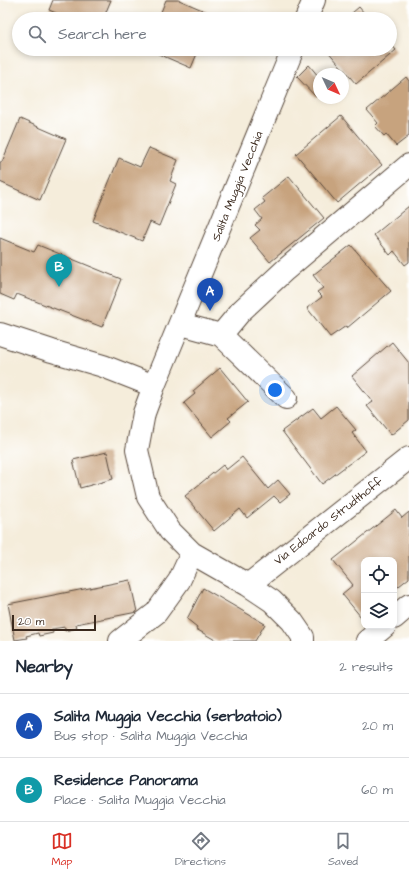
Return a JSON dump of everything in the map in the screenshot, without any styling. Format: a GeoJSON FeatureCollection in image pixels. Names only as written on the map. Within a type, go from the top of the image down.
{"type":"FeatureCollection","features":[{"type":"Feature","properties":{"kind":"street"},"geometry":{"type":"LineString","coordinates":[[309,12],[314,0]]}},
{"type":"Feature","properties":{"kind":"street","name":"Salita Muggia Vecchia"},"geometry":{"type":"LineString","coordinates":[[290,56],[181,324],[154,386],[144,413],[137,450],[148,497],[170,531],[192,553],[248,585],[272,601],[292,621],[303,637],[303,641]]}},
{"type":"Feature","properties":{"kind":"street"},"geometry":{"type":"LineString","coordinates":[[221,335],[241,311],[285,270],[409,165]]}},
{"type":"Feature","properties":{"kind":"street"},"geometry":{"type":"LineString","coordinates":[[181,324],[221,335],[286,398]]}},
{"type":"Feature","properties":{"kind":"street"},"geometry":{"type":"LineString","coordinates":[[0,334],[103,366],[154,386]]}},
{"type":"Feature","properties":{"kind":"street","name":"Via Edoardo Strudthoff"},"geometry":{"type":"LineString","coordinates":[[248,585],[409,458]]}},
{"type":"Feature","properties":{"kind":"street"},"geometry":{"type":"LineString","coordinates":[[120,641],[156,613],[179,581],[192,553]]}},
{"type":"Feature","properties":{"kind":"street"},"geometry":{"type":"LineString","coordinates":[[397,615],[409,605]]}},
{"type":"Feature","properties":{"kind":"street"},"geometry":{"type":"LineString","coordinates":[[367,641],[381,629]]}},
{"type":"Feature","properties":{"kind":"building"},"geometry":{"type":"Polygon","coordinates":[[[53,0],[111,0],[106,12],[54,12],[49,10],[53,0]]]}},
{"type":"Feature","properties":{"kind":"building"},"geometry":{"type":"Polygon","coordinates":[[[166,0],[179,0],[207,12],[161,12],[166,0]]]}},
{"type":"Feature","properties":{"kind":"building"},"geometry":{"type":"Polygon","coordinates":[[[359,7],[363,12],[353,12],[359,7]]]}},
{"type":"Feature","properties":{"kind":"building"},"geometry":{"type":"Polygon","coordinates":[[[163,56],[196,56],[191,68],[163,56]]]}},
{"type":"Feature","properties":{"kind":"building"},"geometry":{"type":"Polygon","coordinates":[[[332,56],[389,56],[356,84],[349,76],[349,68],[342,68],[332,56]]]}},
{"type":"Feature","properties":{"kind":"building"},"geometry":{"type":"Polygon","coordinates":[[[309,65],[313,70],[313,94],[297,77],[309,65]]]}},
{"type":"Feature","properties":{"kind":"building"},"geometry":{"type":"Polygon","coordinates":[[[406,77],[409,81],[409,136],[396,146],[386,134],[384,136],[375,126],[378,123],[367,110],[406,77]]]}},
{"type":"Feature","properties":{"kind":"building"},"geometry":{"type":"Polygon","coordinates":[[[341,116],[382,165],[337,203],[296,154],[341,116]]]}},
{"type":"Feature","properties":{"kind":"building"},"geometry":{"type":"Polygon","coordinates":[[[20,119],[66,139],[40,200],[0,182],[0,162],[2,162],[20,119]]]}},
{"type":"Feature","properties":{"kind":"building"},"geometry":{"type":"Polygon","coordinates":[[[149,148],[178,160],[170,181],[176,184],[159,226],[150,222],[142,241],[93,221],[119,158],[140,167],[149,148]]]}},
{"type":"Feature","properties":{"kind":"building"},"geometry":{"type":"Polygon","coordinates":[[[289,176],[324,218],[270,262],[250,238],[260,230],[255,225],[262,219],[255,210],[265,202],[262,198],[289,176]]]}},
{"type":"Feature","properties":{"kind":"building"},"geometry":{"type":"Polygon","coordinates":[[[409,206],[409,262],[405,265],[394,251],[390,255],[374,235],[409,206]]]}},
{"type":"Feature","properties":{"kind":"building"},"geometry":{"type":"Polygon","coordinates":[[[0,238],[34,252],[38,245],[121,279],[102,327],[17,294],[14,300],[0,294],[0,238]]]}},
{"type":"Feature","properties":{"kind":"building"},"geometry":{"type":"Polygon","coordinates":[[[351,245],[391,291],[347,328],[346,326],[330,337],[307,308],[322,297],[317,292],[323,288],[313,275],[351,245]]]}},
{"type":"Feature","properties":{"kind":"building"},"geometry":{"type":"Polygon","coordinates":[[[392,342],[409,363],[409,420],[391,435],[367,406],[373,402],[352,376],[392,342]]]}},
{"type":"Feature","properties":{"kind":"building"},"geometry":{"type":"Polygon","coordinates":[[[220,368],[248,402],[228,418],[231,421],[212,437],[184,403],[195,394],[193,391],[220,368]]]}},
{"type":"Feature","properties":{"kind":"building"},"geometry":{"type":"Polygon","coordinates":[[[336,406],[356,430],[352,433],[366,451],[322,484],[282,431],[313,408],[321,418],[336,406]]]}},
{"type":"Feature","properties":{"kind":"building"},"geometry":{"type":"Polygon","coordinates":[[[107,452],[113,479],[80,488],[73,460],[107,452]]]}},
{"type":"Feature","properties":{"kind":"building"},"geometry":{"type":"Polygon","coordinates":[[[242,457],[268,489],[278,480],[290,494],[280,502],[274,496],[247,518],[240,509],[214,531],[185,496],[223,465],[226,470],[242,457]]]}},
{"type":"Feature","properties":{"kind":"building"},"geometry":{"type":"Polygon","coordinates":[[[396,510],[402,518],[409,512],[409,578],[397,588],[397,557],[361,557],[361,617],[342,594],[353,585],[333,560],[396,510]]]}},
{"type":"Feature","properties":{"kind":"building"},"geometry":{"type":"Polygon","coordinates":[[[130,580],[137,612],[76,624],[77,628],[65,631],[65,627],[52,629],[53,633],[39,636],[38,633],[26,636],[27,638],[15,640],[8,604],[130,580]]]}},
{"type":"Feature","properties":{"kind":"building"},"geometry":{"type":"Polygon","coordinates":[[[203,588],[265,624],[255,641],[217,641],[196,629],[197,627],[187,619],[203,588]]]}},
{"type":"Feature","properties":{"kind":"place","name":"Residence Panorama"},"geometry":{"type":"Point","coordinates":[59,287]}},
{"type":"Feature","properties":{"kind":"place","name":"Salita Muggia Vecchia (serbatoio)"},"geometry":{"type":"Point","coordinates":[210,311]}}]}
